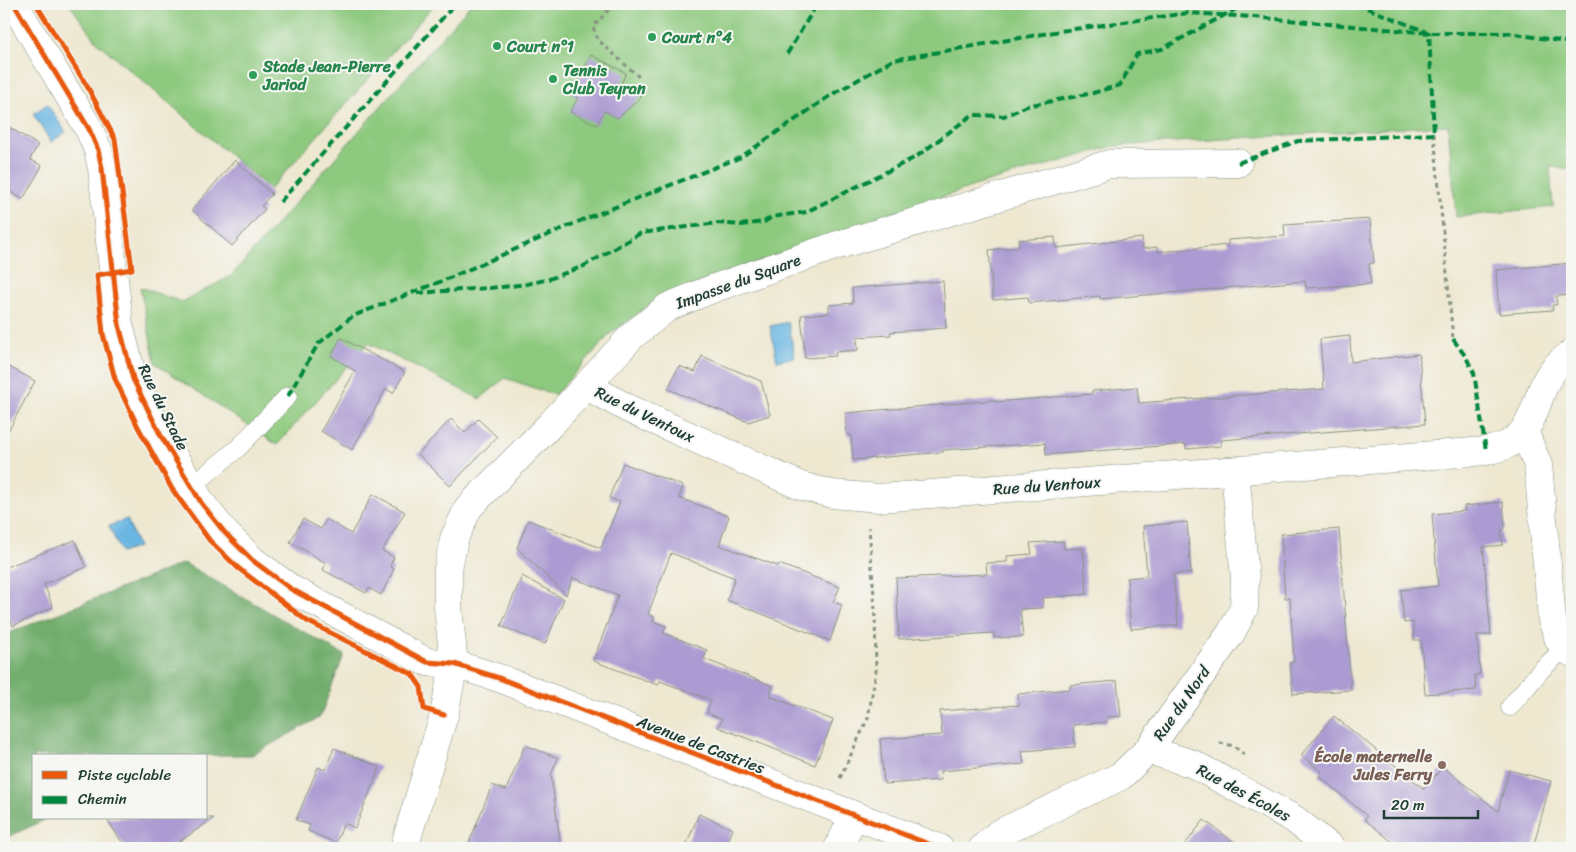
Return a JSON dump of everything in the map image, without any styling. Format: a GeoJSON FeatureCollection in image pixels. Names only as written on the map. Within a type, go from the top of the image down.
{"type":"FeatureCollection","features":[{"type":"Feature","properties":{"kind":"street","name":"Rue du Stade"},"geometry":{"type":"LineString","coordinates":[[14,4],[89,129],[98,150],[103,177],[119,325],[133,379],[161,436],[202,504],[225,533],[252,560],[291,589],[427,662],[454,664]]}},
{"type":"Feature","properties":{"kind":"street","name":"Impasse du Square"},"geometry":{"type":"LineString","coordinates":[[404,848],[444,715],[454,664],[448,607],[448,569],[454,539],[468,508],[587,386],[632,335],[668,307],[712,289],[834,246],[1109,164],[1238,163]]}},
{"type":"Feature","properties":{"kind":"street"},"geometry":{"type":"LineString","coordinates":[[1569,650],[1559,640],[1552,620],[1538,464],[1524,431],[1534,414],[1542,390],[1554,369],[1572,354]]}},
{"type":"Feature","properties":{"kind":"street","name":"Rue du Ventoux"},"geometry":{"type":"LineString","coordinates":[[587,386],[629,409],[801,486],[832,494],[867,497],[1486,451],[1508,444],[1524,431]]}},
{"type":"Feature","properties":{"kind":"street","name":"Rue du Nord"},"geometry":{"type":"LineString","coordinates":[[983,848],[998,834],[1121,776],[1136,764],[1231,633],[1244,608],[1245,578],[1235,471]]}},
{"type":"Feature","properties":{"kind":"street","name":"Avenue de Castries"},"geometry":{"type":"LineString","coordinates":[[454,664],[499,678],[939,848]]}},
{"type":"Feature","properties":{"kind":"street","name":"Rue des Écoles"},"geometry":{"type":"LineString","coordinates":[[1148,750],[1193,764],[1294,819],[1331,848]]}},
{"type":"Feature","properties":{"kind":"street"},"geometry":{"type":"LineString","coordinates":[[838,848],[854,816]]}},
{"type":"Feature","properties":{"kind":"lane"},"geometry":{"type":"LineString","coordinates":[[191,487],[238,448],[288,396]]}},
{"type":"Feature","properties":{"kind":"lane"},"geometry":{"type":"LineString","coordinates":[[1510,707],[1541,670],[1569,650]]}},
{"type":"Feature","properties":{"kind":"path"},"geometry":{"type":"LineString","coordinates":[[614,4],[592,27],[598,40],[638,77]]}},
{"type":"Feature","properties":{"kind":"path"},"geometry":{"type":"LineString","coordinates":[[1434,134],[1453,339]]}},
{"type":"Feature","properties":{"kind":"path"},"geometry":{"type":"LineString","coordinates":[[825,805],[842,774],[868,718],[876,671],[875,610],[867,497]]}},
{"type":"Feature","properties":{"kind":"green space","name":"Stade Jean-Pierre Jariod"},"geometry":{"type":"Polygon","coordinates":[[[69,4],[435,4],[270,189],[98,43],[69,4]]]}},
{"type":"Feature","properties":{"kind":"green space"},"geometry":{"type":"Polygon","coordinates":[[[471,4],[1572,4],[1572,169],[1550,167],[1553,207],[1456,217],[1448,125],[1114,146],[977,185],[662,296],[611,333],[555,395],[505,378],[480,399],[368,343],[277,445],[155,363],[140,287],[182,302],[231,276],[471,4]]]}},
{"type":"Feature","properties":{"kind":"green space"},"geometry":{"type":"Polygon","coordinates":[[[184,563],[344,655],[320,717],[252,755],[32,754],[32,820],[44,820],[4,839],[4,635],[184,563]]]}},
{"type":"Feature","properties":{"kind":"water"},"geometry":{"type":"Polygon","coordinates":[[[47,104],[66,132],[51,142],[33,114],[47,104]]]}},
{"type":"Feature","properties":{"kind":"water"},"geometry":{"type":"Polygon","coordinates":[[[788,322],[795,357],[777,361],[770,326],[788,322]]]}},
{"type":"Feature","properties":{"kind":"water"},"geometry":{"type":"Polygon","coordinates":[[[127,519],[138,547],[121,553],[109,526],[127,519]]]}},
{"type":"Feature","properties":{"kind":"building"},"geometry":{"type":"Polygon","coordinates":[[[591,55],[626,73],[620,86],[642,96],[618,118],[604,111],[597,125],[570,112],[578,98],[572,95],[591,55]]]}},
{"type":"Feature","properties":{"kind":"building"},"geometry":{"type":"Polygon","coordinates":[[[4,124],[38,145],[30,159],[42,166],[23,199],[10,192],[4,203],[4,124]]]}},
{"type":"Feature","properties":{"kind":"building"},"geometry":{"type":"Polygon","coordinates":[[[235,160],[272,194],[261,206],[265,209],[232,246],[192,210],[235,160]]]}},
{"type":"Feature","properties":{"kind":"building"},"geometry":{"type":"Polygon","coordinates":[[[1370,219],[1374,263],[1369,264],[1371,284],[1306,288],[1305,281],[1100,299],[1100,296],[1029,303],[1028,297],[993,300],[989,250],[1019,247],[1018,240],[1055,237],[1056,248],[1142,238],[1143,249],[1157,247],[1158,252],[1228,245],[1228,240],[1285,236],[1284,225],[1370,219]]]}},
{"type":"Feature","properties":{"kind":"building"},"geometry":{"type":"Polygon","coordinates":[[[1572,263],[1572,295],[1556,296],[1557,305],[1552,305],[1553,310],[1499,314],[1496,270],[1572,263]]]}},
{"type":"Feature","properties":{"kind":"building"},"geometry":{"type":"Polygon","coordinates":[[[943,281],[946,328],[890,332],[891,335],[857,337],[858,350],[835,352],[836,356],[805,358],[801,315],[829,313],[829,305],[853,303],[852,288],[943,281]]]}},
{"type":"Feature","properties":{"kind":"building"},"geometry":{"type":"Polygon","coordinates":[[[1350,336],[1351,362],[1419,354],[1425,424],[1221,440],[1221,446],[1186,449],[1186,444],[1046,455],[1045,443],[943,450],[943,452],[853,460],[851,435],[847,435],[845,413],[1092,394],[1092,391],[1137,387],[1139,403],[1324,389],[1320,339],[1350,336]]]}},
{"type":"Feature","properties":{"kind":"building"},"geometry":{"type":"Polygon","coordinates":[[[341,338],[405,372],[393,393],[386,389],[352,450],[321,431],[355,371],[331,356],[341,338]]]}},
{"type":"Feature","properties":{"kind":"building"},"geometry":{"type":"Polygon","coordinates":[[[702,356],[761,381],[770,415],[748,422],[668,389],[679,366],[695,372],[702,356]]]}},
{"type":"Feature","properties":{"kind":"building"},"geometry":{"type":"Polygon","coordinates":[[[4,364],[35,381],[4,439],[4,364]]]}},
{"type":"Feature","properties":{"kind":"building"},"geometry":{"type":"Polygon","coordinates":[[[451,419],[465,433],[478,419],[497,437],[450,486],[418,454],[451,419]]]}},
{"type":"Feature","properties":{"kind":"building"},"geometry":{"type":"Polygon","coordinates":[[[623,463],[683,486],[679,498],[729,516],[719,545],[778,566],[779,564],[840,587],[833,602],[842,605],[830,641],[727,600],[735,578],[671,553],[648,614],[654,617],[653,621],[666,626],[663,633],[707,650],[704,659],[773,686],[769,696],[833,720],[815,765],[718,727],[722,719],[707,713],[711,700],[660,681],[658,685],[593,661],[618,595],[573,578],[566,595],[517,548],[528,520],[601,548],[620,502],[609,498],[623,463]]]}},
{"type":"Feature","properties":{"kind":"building"},"geometry":{"type":"Polygon","coordinates":[[[373,494],[405,512],[382,551],[394,557],[390,566],[394,569],[381,595],[369,588],[366,593],[323,570],[326,563],[290,542],[303,519],[321,529],[326,519],[351,534],[373,494]]]}},
{"type":"Feature","properties":{"kind":"building"},"geometry":{"type":"Polygon","coordinates":[[[1503,502],[1505,529],[1501,530],[1503,545],[1483,547],[1491,635],[1477,635],[1480,674],[1475,675],[1476,690],[1425,694],[1421,640],[1414,640],[1413,622],[1404,623],[1401,590],[1438,586],[1432,514],[1465,511],[1464,506],[1503,502]]]}},
{"type":"Feature","properties":{"kind":"building"},"geometry":{"type":"Polygon","coordinates":[[[1187,522],[1191,573],[1173,574],[1178,625],[1131,629],[1127,578],[1147,576],[1143,526],[1187,522]]]}},
{"type":"Feature","properties":{"kind":"building"},"geometry":{"type":"Polygon","coordinates":[[[1339,529],[1351,690],[1293,694],[1290,662],[1294,662],[1290,598],[1285,598],[1281,534],[1339,529]]]}},
{"type":"Feature","properties":{"kind":"building"},"geometry":{"type":"Polygon","coordinates":[[[75,540],[86,567],[44,584],[53,607],[13,626],[4,603],[4,568],[75,540]]]}},
{"type":"Feature","properties":{"kind":"building"},"geometry":{"type":"Polygon","coordinates":[[[1063,541],[1064,549],[1083,548],[1087,594],[1042,598],[1043,608],[1020,609],[1023,637],[994,638],[994,633],[899,639],[896,578],[987,574],[986,563],[1007,562],[1007,556],[1032,554],[1030,543],[1063,541]]]}},
{"type":"Feature","properties":{"kind":"building"},"geometry":{"type":"Polygon","coordinates":[[[522,576],[564,599],[545,644],[501,626],[522,576]]]}},
{"type":"Feature","properties":{"kind":"building"},"geometry":{"type":"Polygon","coordinates":[[[1117,681],[1121,716],[1107,717],[1107,722],[1073,725],[1075,747],[1022,751],[1024,764],[940,771],[941,780],[884,784],[880,739],[942,735],[940,711],[1019,705],[1018,694],[1070,689],[1070,685],[1117,681]]]}},
{"type":"Feature","properties":{"kind":"building"},"geometry":{"type":"Polygon","coordinates":[[[1334,716],[1424,789],[1443,767],[1498,811],[1509,770],[1551,781],[1533,848],[1400,848],[1364,819],[1367,816],[1319,776],[1322,772],[1301,755],[1334,716]]]}},
{"type":"Feature","properties":{"kind":"building"},"geometry":{"type":"Polygon","coordinates":[[[525,745],[558,758],[551,775],[561,848],[467,848],[492,785],[506,790],[525,745]]]}},
{"type":"Feature","properties":{"kind":"building"},"geometry":{"type":"Polygon","coordinates":[[[334,748],[380,767],[355,828],[344,823],[336,843],[308,831],[310,825],[296,820],[318,767],[325,770],[334,748]]]}},
{"type":"Feature","properties":{"kind":"building"},"geometry":{"type":"Polygon","coordinates":[[[699,814],[733,829],[725,848],[685,848],[699,814]]]}},
{"type":"Feature","properties":{"kind":"building"},"geometry":{"type":"Polygon","coordinates":[[[208,818],[214,818],[170,848],[126,848],[107,820],[208,820],[208,818]]]}},
{"type":"Feature","properties":{"kind":"building"},"geometry":{"type":"Polygon","coordinates":[[[1204,820],[1242,848],[1182,848],[1204,820]]]}},
{"type":"Feature","properties":{"kind":"marked path"},"geometry":{"type":"LineString","coordinates":[[280,202],[455,4]]}},
{"type":"Feature","properties":{"kind":"marked path"},"geometry":{"type":"LineString","coordinates":[[787,54],[817,4]]}},
{"type":"Feature","properties":{"kind":"marked path"},"geometry":{"type":"LineString","coordinates":[[417,293],[527,284],[549,279],[584,266],[641,233],[718,223],[741,225],[764,222],[772,217],[806,212],[916,157],[972,115],[1004,116],[1027,106],[1093,93],[1120,85],[1137,54],[1162,49],[1245,4]]}},
{"type":"Feature","properties":{"kind":"marked path"},"geometry":{"type":"LineString","coordinates":[[1238,163],[1298,141],[1434,134],[1429,33],[1357,4]]}},
{"type":"Feature","properties":{"kind":"marked path"},"geometry":{"type":"LineString","coordinates":[[288,396],[318,344],[353,316],[447,279],[580,221],[741,157],[831,95],[893,60],[1060,31],[1188,13],[1429,33],[1509,33],[1572,43]]}},
{"type":"Feature","properties":{"kind":"marked path"},"geometry":{"type":"LineString","coordinates":[[1453,339],[1466,357],[1474,373],[1486,451]]}},
{"type":"Feature","properties":{"kind":"cycle path"},"geometry":{"type":"LineString","coordinates":[[14,4],[89,129],[98,150],[102,168],[119,325],[133,379],[161,436],[202,504],[225,533],[252,560],[291,589],[427,662],[454,664],[499,678],[939,848]]}},
{"type":"Feature","properties":{"kind":"cycle path"},"geometry":{"type":"LineString","coordinates":[[36,4],[87,86],[115,139],[132,269],[97,275],[103,334],[115,379],[138,427],[172,489],[210,541],[238,568],[307,621],[412,674],[421,687],[424,709],[444,715]]}},
{"type":"Feature","properties":{"kind":"place","name":"Court n°4"},"geometry":{"type":"Point","coordinates":[652,37]}},
{"type":"Feature","properties":{"kind":"place","name":"Court n°1"},"geometry":{"type":"Point","coordinates":[497,46]}},
{"type":"Feature","properties":{"kind":"place","name":"Stade Jean-Pierre Jariod"},"geometry":{"type":"Point","coordinates":[253,75]}},
{"type":"Feature","properties":{"kind":"place","name":"Tennis Club Teyran"},"geometry":{"type":"Point","coordinates":[553,79]}},
{"type":"Feature","properties":{"kind":"place","name":"École maternelle Jules Ferry"},"geometry":{"type":"Point","coordinates":[1442,765]}}]}
